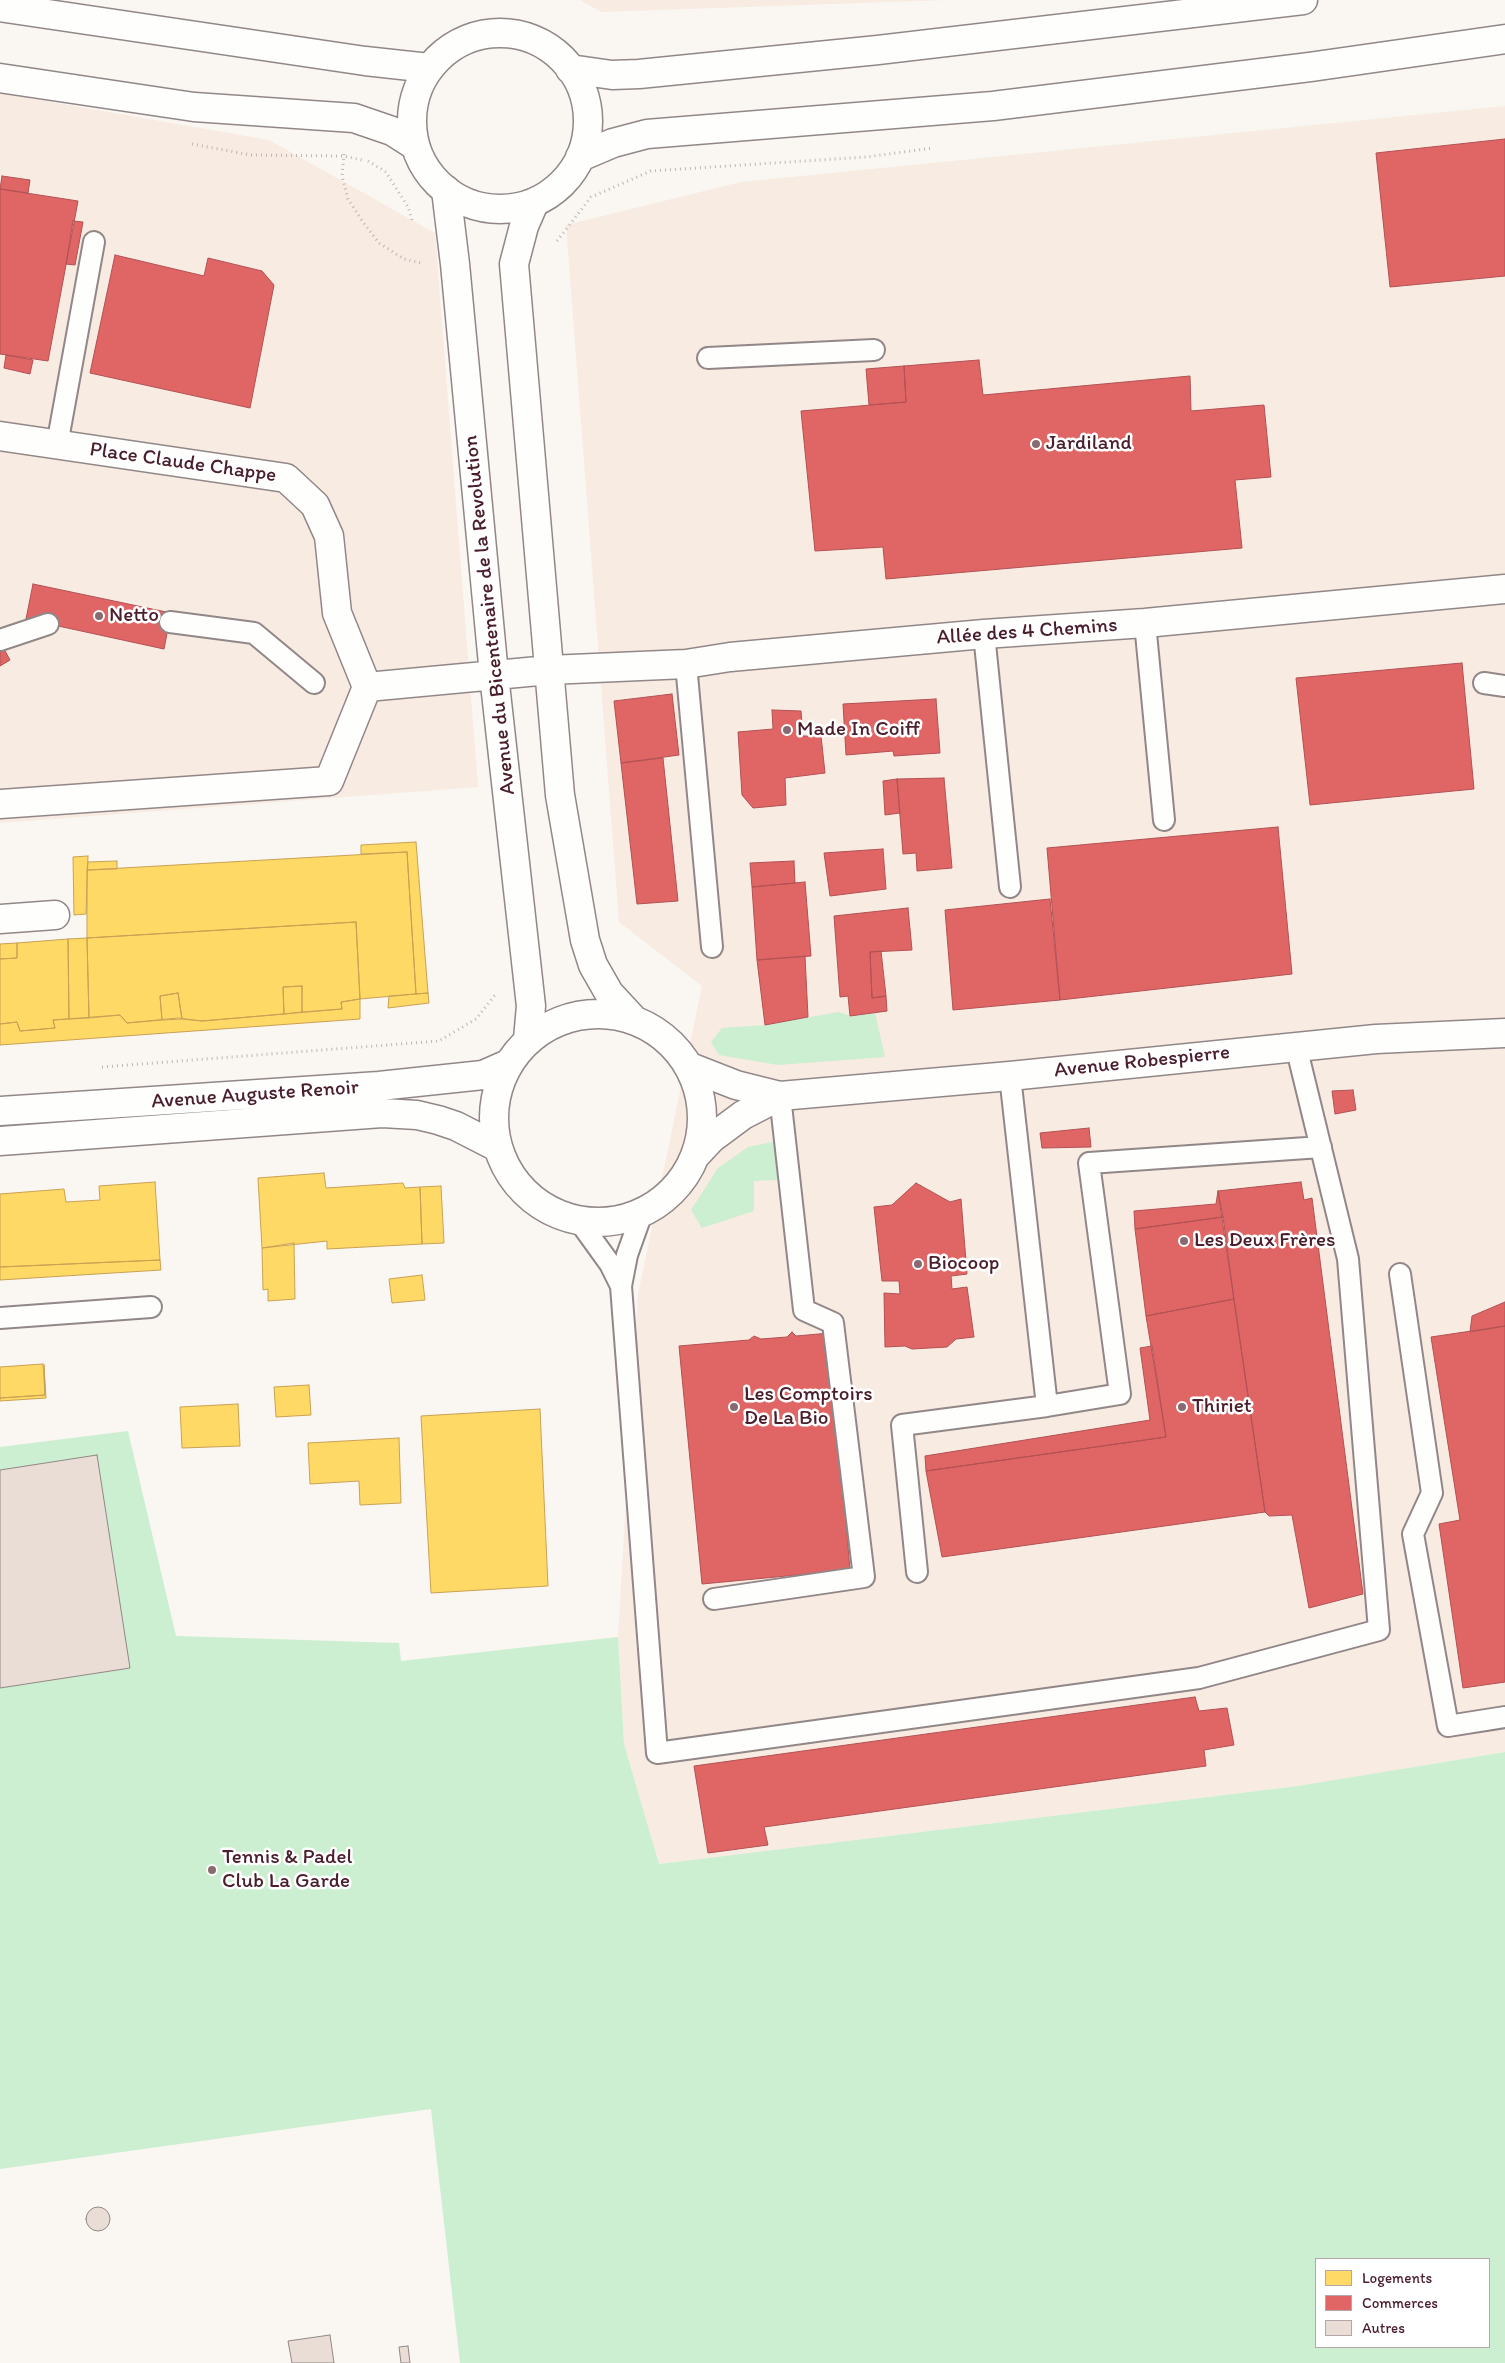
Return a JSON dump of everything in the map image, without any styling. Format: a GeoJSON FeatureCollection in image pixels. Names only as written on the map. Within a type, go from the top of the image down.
{"type":"FeatureCollection","features":[{"type":"Feature","properties":{"kind":"street"},"geometry":{"type":"LineString","coordinates":[[570,69],[612,75],[649,73],[878,50],[1303,0]]}},
{"type":"Feature","properties":{"kind":"street"},"geometry":{"type":"LineString","coordinates":[[0,7],[365,61],[429,68]]}},
{"type":"Feature","properties":{"kind":"street"},"geometry":{"type":"LineString","coordinates":[[501,33],[527,38],[551,50],[570,69],[582,89],[588,112],[587,134],[580,157],[569,176],[553,192],[534,203],[511,209],[488,209],[465,202],[446,190],[426,170],[414,145],[411,118],[416,92],[429,68],[449,49],[473,37],[501,33]]}},
{"type":"Feature","properties":{"kind":"street"},"geometry":{"type":"LineString","coordinates":[[580,157],[613,143],[647,134],[993,106],[1505,39]]}},
{"type":"Feature","properties":{"kind":"street"},"geometry":{"type":"LineString","coordinates":[[0,78],[194,107],[354,118],[392,131],[414,145]]}},
{"type":"Feature","properties":{"kind":"street","name":"Avenue du Bicentenaire de la Revolution"},"geometry":{"type":"LineString","coordinates":[[446,190],[455,264],[494,674],[526,954],[531,1006],[528,1039]]}},
{"type":"Feature","properties":{"kind":"street"},"geometry":{"type":"LineString","coordinates":[[534,203],[524,226],[514,264],[560,795],[585,940],[593,965],[609,993],[634,1020]]}},
{"type":"Feature","properties":{"kind":"street","name":"Place Claude Chappe"},"geometry":{"type":"LineString","coordinates":[[0,436],[286,478],[315,505],[329,536],[337,613],[366,687]]}},
{"type":"Feature","properties":{"kind":"street","name":"Allée des 4 Chemins"},"geometry":{"type":"LineString","coordinates":[[494,674],[686,664],[730,657],[984,634],[1145,623],[1505,589]]}},
{"type":"Feature","properties":{"kind":"street"},"geometry":{"type":"LineString","coordinates":[[0,804],[329,781],[366,687],[494,674]]}},
{"type":"Feature","properties":{"kind":"street"},"geometry":{"type":"LineString","coordinates":[[0,919],[55,915]]}},
{"type":"Feature","properties":{"kind":"street"},"geometry":{"type":"LineString","coordinates":[[607,1013],[634,1020],[656,1031],[675,1047],[690,1067],[698,1088],[703,1110],[702,1133],[696,1155],[688,1173],[675,1189],[660,1203],[642,1213],[622,1220],[601,1223],[579,1221],[552,1212],[528,1196],[509,1174],[497,1147],[494,1126],[494,1104],[499,1084],[508,1064],[528,1039],[552,1024],[579,1015],[607,1013]]}},
{"type":"Feature","properties":{"kind":"street","name":"Avenue Robespierre"},"geometry":{"type":"LineString","coordinates":[[690,1067],[736,1085],[780,1096],[1010,1076],[1376,1039],[1505,1033]]}},
{"type":"Feature","properties":{"kind":"street","name":"Avenue Auguste Renoir"},"geometry":{"type":"LineString","coordinates":[[0,1111],[379,1086],[483,1075],[508,1064]]}},
{"type":"Feature","properties":{"kind":"street","name":"Avenue Robespierre"},"geometry":{"type":"LineString","coordinates":[[696,1155],[712,1138],[743,1115],[780,1096]]}},
{"type":"Feature","properties":{"kind":"street","name":"Avenue Auguste Renoir"},"geometry":{"type":"LineString","coordinates":[[0,1141],[382,1113],[417,1115],[447,1123],[470,1132],[497,1147]]}},
{"type":"Feature","properties":{"kind":"lane"},"geometry":{"type":"LineString","coordinates":[[57,444],[94,242]]}},
{"type":"Feature","properties":{"kind":"lane"},"geometry":{"type":"LineString","coordinates":[[708,358],[874,350]]}},
{"type":"Feature","properties":{"kind":"lane"},"geometry":{"type":"LineString","coordinates":[[170,622],[254,633],[314,683]]}},
{"type":"Feature","properties":{"kind":"lane"},"geometry":{"type":"LineString","coordinates":[[1145,623],[1164,820]]}},
{"type":"Feature","properties":{"kind":"lane"},"geometry":{"type":"LineString","coordinates":[[0,640],[48,624]]}},
{"type":"Feature","properties":{"kind":"lane"},"geometry":{"type":"LineString","coordinates":[[984,634],[1010,887]]}},
{"type":"Feature","properties":{"kind":"lane"},"geometry":{"type":"LineString","coordinates":[[686,664],[712,946]]}},
{"type":"Feature","properties":{"kind":"lane"},"geometry":{"type":"LineString","coordinates":[[1484,683],[1505,686]]}},
{"type":"Feature","properties":{"kind":"lane"},"geometry":{"type":"LineString","coordinates":[[642,1213],[627,1255],[621,1286],[657,1753],[1199,1678],[1379,1630],[1348,1259],[1296,1046]]}},
{"type":"Feature","properties":{"kind":"lane"},"geometry":{"type":"LineString","coordinates":[[1010,1076],[1047,1406]]}},
{"type":"Feature","properties":{"kind":"lane"},"geometry":{"type":"LineString","coordinates":[[714,1599],[864,1577],[833,1323],[804,1310],[780,1096]]}},
{"type":"Feature","properties":{"kind":"lane"},"geometry":{"type":"LineString","coordinates":[[917,1572],[902,1425],[1047,1406],[1120,1394],[1089,1163],[1321,1147]]}},
{"type":"Feature","properties":{"kind":"lane"},"geometry":{"type":"LineString","coordinates":[[579,1221],[605,1257],[621,1286]]}},
{"type":"Feature","properties":{"kind":"lane"},"geometry":{"type":"LineString","coordinates":[[1400,1274],[1432,1493],[1413,1534],[1448,1726],[1505,1716]]}},
{"type":"Feature","properties":{"kind":"lane"},"geometry":{"type":"LineString","coordinates":[[0,1318],[151,1307]]}},
{"type":"Feature","properties":{"kind":"path"},"geometry":{"type":"LineString","coordinates":[[354,118],[343,156],[342,176],[348,200],[379,243],[404,259],[426,265],[424,256]]}},
{"type":"Feature","properties":{"kind":"path"},"geometry":{"type":"LineString","coordinates":[[183,142],[251,155],[343,156],[366,161],[386,172],[408,207],[416,232]]}},
{"type":"Feature","properties":{"kind":"path"},"geometry":{"type":"LineString","coordinates":[[99,1067],[439,1041],[476,1019],[526,954]]}},
{"type":"Feature","properties":{"kind":"shaded area"},"geometry":{"type":"Polygon","coordinates":[[[580,0],[947,0],[601,12],[580,0]]]}},
{"type":"Feature","properties":{"kind":"shaded area"},"geometry":{"type":"Polygon","coordinates":[[[0,93],[269,140],[435,233],[478,787],[0,823],[0,93]]]}},
{"type":"Feature","properties":{"kind":"shaded area"},"geometry":{"type":"Polygon","coordinates":[[[1505,106],[1505,1752],[1298,1786],[659,1864],[624,1744],[618,1637],[638,1294],[702,986],[619,922],[566,225],[741,182],[1505,106]]]}},
{"type":"Feature","properties":{"kind":"green space"},"geometry":{"type":"Polygon","coordinates":[[[839,1012],[850,1016],[875,1013],[885,1057],[778,1065],[719,1055],[711,1042],[722,1028],[765,1025],[839,1012]]]}},
{"type":"Feature","properties":{"kind":"green space"},"geometry":{"type":"Polygon","coordinates":[[[782,1140],[777,1180],[754,1181],[754,1211],[702,1228],[691,1210],[718,1168],[748,1147],[782,1140]]]}},
{"type":"Feature","properties":{"kind":"green space"},"geometry":{"type":"Polygon","coordinates":[[[128,1431],[176,1636],[399,1643],[401,1661],[618,1637],[624,1744],[659,1864],[1298,1786],[1505,1752],[1505,2363],[460,2363],[431,2109],[0,2169],[0,1447],[128,1431]]]}},
{"type":"Feature","properties":{"kind":"building: Logements"},"geometry":{"type":"Polygon","coordinates":[[[416,842],[428,993],[416,994],[407,852],[361,854],[361,845],[416,842]]]}},
{"type":"Feature","properties":{"kind":"building: Logements"},"geometry":{"type":"Polygon","coordinates":[[[407,852],[416,994],[360,999],[356,922],[87,938],[87,870],[407,852]]]}},
{"type":"Feature","properties":{"kind":"building: Logements"},"geometry":{"type":"Polygon","coordinates":[[[88,856],[86,914],[74,915],[73,857],[88,856]]]}},
{"type":"Feature","properties":{"kind":"building: Logements"},"geometry":{"type":"Polygon","coordinates":[[[117,861],[117,869],[87,870],[88,862],[117,861]]]}},
{"type":"Feature","properties":{"kind":"building: Logements"},"geometry":{"type":"Polygon","coordinates":[[[356,922],[360,999],[341,1002],[342,1009],[302,1012],[302,986],[283,987],[284,1014],[202,1021],[182,1019],[178,993],[160,996],[162,1020],[127,1023],[120,1015],[89,1018],[87,938],[356,922]]]}},
{"type":"Feature","properties":{"kind":"building: Logements"},"geometry":{"type":"Polygon","coordinates":[[[87,938],[89,1018],[69,1019],[68,939],[87,938]]]}},
{"type":"Feature","properties":{"kind":"building: Logements"},"geometry":{"type":"Polygon","coordinates":[[[68,939],[69,1019],[53,1020],[55,1028],[20,1031],[17,1022],[0,1024],[0,959],[17,958],[17,943],[68,939]]]}},
{"type":"Feature","properties":{"kind":"building: Logements"},"geometry":{"type":"Polygon","coordinates":[[[17,943],[17,958],[0,959],[0,944],[17,943]]]}},
{"type":"Feature","properties":{"kind":"building: Logements"},"geometry":{"type":"Polygon","coordinates":[[[302,986],[302,1012],[284,1014],[283,987],[302,986]]]}},
{"type":"Feature","properties":{"kind":"building: Logements"},"geometry":{"type":"Polygon","coordinates":[[[178,993],[182,1019],[162,1020],[160,996],[178,993]]]}},
{"type":"Feature","properties":{"kind":"building: Logements"},"geometry":{"type":"Polygon","coordinates":[[[428,993],[429,1003],[388,1008],[389,996],[428,993]]]}},
{"type":"Feature","properties":{"kind":"building: Logements"},"geometry":{"type":"Polygon","coordinates":[[[360,999],[360,1019],[0,1045],[0,1024],[17,1022],[20,1031],[55,1028],[53,1020],[120,1015],[127,1023],[178,1018],[202,1021],[342,1009],[341,1002],[360,999]]]}},
{"type":"Feature","properties":{"kind":"building: Logements"},"geometry":{"type":"Polygon","coordinates":[[[324,1173],[326,1188],[403,1183],[405,1188],[420,1187],[422,1244],[327,1249],[327,1241],[262,1248],[258,1178],[324,1173]]]}},
{"type":"Feature","properties":{"kind":"building: Logements"},"geometry":{"type":"Polygon","coordinates":[[[155,1182],[160,1260],[0,1267],[0,1194],[64,1189],[66,1202],[100,1200],[99,1186],[155,1182]]]}},
{"type":"Feature","properties":{"kind":"building: Logements"},"geometry":{"type":"Polygon","coordinates":[[[441,1186],[444,1243],[422,1244],[420,1187],[441,1186]]]}},
{"type":"Feature","properties":{"kind":"building: Logements"},"geometry":{"type":"Polygon","coordinates":[[[294,1243],[295,1299],[268,1301],[268,1289],[263,1290],[262,1248],[294,1243]]]}},
{"type":"Feature","properties":{"kind":"building: Logements"},"geometry":{"type":"Polygon","coordinates":[[[160,1260],[161,1270],[0,1280],[0,1267],[160,1260]]]}},
{"type":"Feature","properties":{"kind":"building: Logements"},"geometry":{"type":"Polygon","coordinates":[[[422,1275],[425,1300],[392,1303],[389,1279],[422,1275]]]}},
{"type":"Feature","properties":{"kind":"building: Logements"},"geometry":{"type":"Polygon","coordinates":[[[43,1364],[45,1395],[0,1398],[0,1367],[43,1364]]]}},
{"type":"Feature","properties":{"kind":"building: Logements"},"geometry":{"type":"Polygon","coordinates":[[[44,1365],[46,1398],[0,1401],[0,1398],[45,1395],[44,1365]]]}},
{"type":"Feature","properties":{"kind":"building: Logements"},"geometry":{"type":"Polygon","coordinates":[[[309,1385],[311,1415],[276,1417],[274,1387],[309,1385]]]}},
{"type":"Feature","properties":{"kind":"building: Logements"},"geometry":{"type":"Polygon","coordinates":[[[238,1404],[240,1446],[182,1448],[180,1407],[238,1404]]]}},
{"type":"Feature","properties":{"kind":"building: Logements"},"geometry":{"type":"Polygon","coordinates":[[[540,1409],[548,1586],[431,1593],[421,1416],[540,1409]]]}},
{"type":"Feature","properties":{"kind":"building: Logements"},"geometry":{"type":"Polygon","coordinates":[[[399,1438],[401,1503],[360,1505],[359,1481],[310,1484],[308,1443],[399,1438]]]}},
{"type":"Feature","properties":{"kind":"building: Commerces"},"geometry":{"type":"Polygon","coordinates":[[[1505,139],[1505,276],[1390,287],[1376,153],[1505,139]]]}},
{"type":"Feature","properties":{"kind":"building: Commerces"},"geometry":{"type":"Polygon","coordinates":[[[2,176],[30,180],[28,193],[0,189],[2,176]]]}},
{"type":"Feature","properties":{"kind":"building: Commerces"},"geometry":{"type":"Polygon","coordinates":[[[0,189],[78,201],[48,361],[0,354],[0,189]]]}},
{"type":"Feature","properties":{"kind":"building: Commerces"},"geometry":{"type":"Polygon","coordinates":[[[73,221],[83,222],[75,265],[66,264],[73,221]]]}},
{"type":"Feature","properties":{"kind":"building: Commerces"},"geometry":{"type":"Polygon","coordinates":[[[115,255],[204,276],[208,258],[262,271],[274,285],[250,408],[90,373],[115,255]]]}},
{"type":"Feature","properties":{"kind":"building: Commerces"},"geometry":{"type":"Polygon","coordinates":[[[6,355],[33,360],[30,374],[4,368],[6,355]]]}},
{"type":"Feature","properties":{"kind":"building: Commerces","name":"Jardiland"},"geometry":{"type":"Polygon","coordinates":[[[979,360],[983,395],[1190,376],[1191,411],[1264,405],[1271,477],[1235,480],[1242,548],[886,579],[883,547],[815,551],[801,411],[906,402],[904,366],[979,360]]]}},
{"type":"Feature","properties":{"kind":"building: Commerces"},"geometry":{"type":"Polygon","coordinates":[[[904,366],[906,402],[869,405],[866,369],[904,366]]]}},
{"type":"Feature","properties":{"kind":"building: Commerces","name":"Netto"},"geometry":{"type":"Polygon","coordinates":[[[33,584],[171,613],[164,649],[26,619],[33,584]]]}},
{"type":"Feature","properties":{"kind":"building: Commerces"},"geometry":{"type":"Polygon","coordinates":[[[4,649],[10,660],[0,666],[0,652],[4,649]]]}},
{"type":"Feature","properties":{"kind":"building: Commerces"},"geometry":{"type":"Polygon","coordinates":[[[1462,663],[1474,789],[1310,805],[1296,678],[1462,663]]]}},
{"type":"Feature","properties":{"kind":"building: Commerces"},"geometry":{"type":"Polygon","coordinates":[[[672,694],[679,755],[621,763],[614,701],[672,694]]]}},
{"type":"Feature","properties":{"kind":"building: Commerces"},"geometry":{"type":"Polygon","coordinates":[[[936,699],[940,753],[894,756],[893,751],[846,755],[843,704],[936,699]]]}},
{"type":"Feature","properties":{"kind":"building: Commerces"},"geometry":{"type":"Polygon","coordinates":[[[772,710],[801,711],[803,736],[821,736],[825,773],[785,778],[786,805],[753,808],[742,795],[738,732],[773,729],[772,710]]]}},
{"type":"Feature","properties":{"kind":"building: Commerces"},"geometry":{"type":"Polygon","coordinates":[[[663,758],[678,901],[637,904],[621,763],[663,758]]]}},
{"type":"Feature","properties":{"kind":"building: Commerces"},"geometry":{"type":"Polygon","coordinates":[[[944,778],[952,868],[917,871],[916,853],[903,854],[897,779],[944,778]]]}},
{"type":"Feature","properties":{"kind":"building: Commerces"},"geometry":{"type":"Polygon","coordinates":[[[897,779],[900,813],[885,815],[883,781],[897,779]]]}},
{"type":"Feature","properties":{"kind":"building: Commerces"},"geometry":{"type":"Polygon","coordinates":[[[1278,827],[1292,974],[1060,1000],[1047,848],[1278,827]]]}},
{"type":"Feature","properties":{"kind":"building: Commerces"},"geometry":{"type":"Polygon","coordinates":[[[883,849],[886,889],[830,896],[824,853],[883,849]]]}},
{"type":"Feature","properties":{"kind":"building: Commerces"},"geometry":{"type":"Polygon","coordinates":[[[794,861],[795,883],[752,887],[750,863],[794,861]]]}},
{"type":"Feature","properties":{"kind":"building: Commerces"},"geometry":{"type":"Polygon","coordinates":[[[805,882],[811,956],[757,960],[752,887],[805,882]]]}},
{"type":"Feature","properties":{"kind":"building: Commerces"},"geometry":{"type":"Polygon","coordinates":[[[1050,899],[1060,1000],[953,1010],[945,910],[1050,899]]]}},
{"type":"Feature","properties":{"kind":"building: Commerces"},"geometry":{"type":"Polygon","coordinates":[[[908,908],[912,950],[870,952],[872,998],[886,996],[887,1011],[850,1016],[848,996],[840,997],[834,916],[908,908]]]}},
{"type":"Feature","properties":{"kind":"building: Commerces"},"geometry":{"type":"Polygon","coordinates":[[[881,951],[886,996],[872,998],[870,952],[881,951]]]}},
{"type":"Feature","properties":{"kind":"building: Commerces"},"geometry":{"type":"Polygon","coordinates":[[[805,956],[808,1017],[765,1025],[757,960],[805,956]]]}},
{"type":"Feature","properties":{"kind":"building: Commerces"},"geometry":{"type":"Polygon","coordinates":[[[1353,1090],[1356,1110],[1335,1114],[1332,1091],[1353,1090]]]}},
{"type":"Feature","properties":{"kind":"building: Commerces"},"geometry":{"type":"Polygon","coordinates":[[[1089,1128],[1091,1147],[1042,1148],[1040,1133],[1089,1128]]]}},
{"type":"Feature","properties":{"kind":"building: Commerces"},"geometry":{"type":"Polygon","coordinates":[[[1301,1182],[1304,1200],[1312,1198],[1363,1594],[1309,1608],[1292,1515],[1269,1516],[1265,1512],[1218,1191],[1301,1182]]]}},
{"type":"Feature","properties":{"kind":"building: Commerces"},"geometry":{"type":"Polygon","coordinates":[[[916,1183],[950,1202],[961,1199],[967,1274],[951,1276],[952,1289],[967,1287],[974,1337],[956,1339],[947,1347],[912,1349],[905,1346],[885,1347],[884,1293],[900,1294],[899,1281],[882,1281],[874,1207],[892,1205],[916,1183]]]}},
{"type":"Feature","properties":{"kind":"building: Commerces"},"geometry":{"type":"Polygon","coordinates":[[[1218,1191],[1223,1217],[1135,1229],[1134,1211],[1216,1204],[1218,1191]]]}},
{"type":"Feature","properties":{"kind":"building: Commerces"},"geometry":{"type":"Polygon","coordinates":[[[1223,1217],[1234,1299],[1146,1316],[1135,1229],[1223,1217]]]}},
{"type":"Feature","properties":{"kind":"building: Commerces"},"geometry":{"type":"Polygon","coordinates":[[[1234,1299],[1265,1512],[942,1557],[926,1471],[1166,1437],[1146,1316],[1234,1299]]]}},
{"type":"Feature","properties":{"kind":"building: Commerces"},"geometry":{"type":"Polygon","coordinates":[[[1505,1302],[1505,1326],[1470,1332],[1472,1316],[1505,1302]]]}},
{"type":"Feature","properties":{"kind":"building: Commerces"},"geometry":{"type":"Polygon","coordinates":[[[1505,1326],[1505,1682],[1463,1688],[1439,1524],[1460,1520],[1431,1337],[1505,1326]]]}},
{"type":"Feature","properties":{"kind":"building: Commerces"},"geometry":{"type":"Polygon","coordinates":[[[792,1332],[796,1336],[830,1333],[850,1570],[702,1584],[679,1346],[749,1340],[754,1336],[761,1339],[787,1337],[792,1332]]]}},
{"type":"Feature","properties":{"kind":"building: Commerces"},"geometry":{"type":"Polygon","coordinates":[[[1152,1346],[1166,1437],[926,1471],[925,1456],[1150,1420],[1140,1348],[1152,1346]]]}},
{"type":"Feature","properties":{"kind":"building: Commerces"},"geometry":{"type":"Polygon","coordinates":[[[1195,1697],[1199,1711],[1227,1708],[1234,1745],[1204,1750],[1206,1766],[764,1827],[768,1845],[708,1853],[694,1766],[1195,1697]]]}},
{"type":"Feature","properties":{"kind":"building: Autres"},"geometry":{"type":"Polygon","coordinates":[[[97,1455],[130,1668],[0,1688],[0,1470],[97,1455]]]}},
{"type":"Feature","properties":{"kind":"building: Autres"},"geometry":{"type":"Polygon","coordinates":[[[98,2207],[103,2208],[109,2214],[109,2224],[103,2230],[98,2231],[93,2230],[87,2224],[86,2219],[87,2214],[93,2208],[98,2207]]]}},
{"type":"Feature","properties":{"kind":"building: Autres"},"geometry":{"type":"Polygon","coordinates":[[[330,2335],[334,2363],[292,2363],[288,2341],[330,2335]]]}},
{"type":"Feature","properties":{"kind":"building: Autres"},"geometry":{"type":"Polygon","coordinates":[[[408,2346],[410,2363],[401,2363],[399,2347],[408,2346]]]}},
{"type":"Feature","properties":{"kind":"place","name":"Jardiland"},"geometry":{"type":"Point","coordinates":[1036,444]}},
{"type":"Feature","properties":{"kind":"place","name":"Netto"},"geometry":{"type":"Point","coordinates":[99,616]}},
{"type":"Feature","properties":{"kind":"place","name":"Made In Coiff"},"geometry":{"type":"Point","coordinates":[787,730]}},
{"type":"Feature","properties":{"kind":"place","name":"Les Deux Frères"},"geometry":{"type":"Point","coordinates":[1184,1241]}},
{"type":"Feature","properties":{"kind":"place","name":"Biocoop"},"geometry":{"type":"Point","coordinates":[918,1264]}},
{"type":"Feature","properties":{"kind":"place","name":"Les Comptoirs De La Bio"},"geometry":{"type":"Point","coordinates":[734,1407]}},
{"type":"Feature","properties":{"kind":"place","name":"Thiriet"},"geometry":{"type":"Point","coordinates":[1182,1407]}},
{"type":"Feature","properties":{"kind":"place","name":"Tennis & Padel Club La Garde"},"geometry":{"type":"Point","coordinates":[212,1870]}}]}
